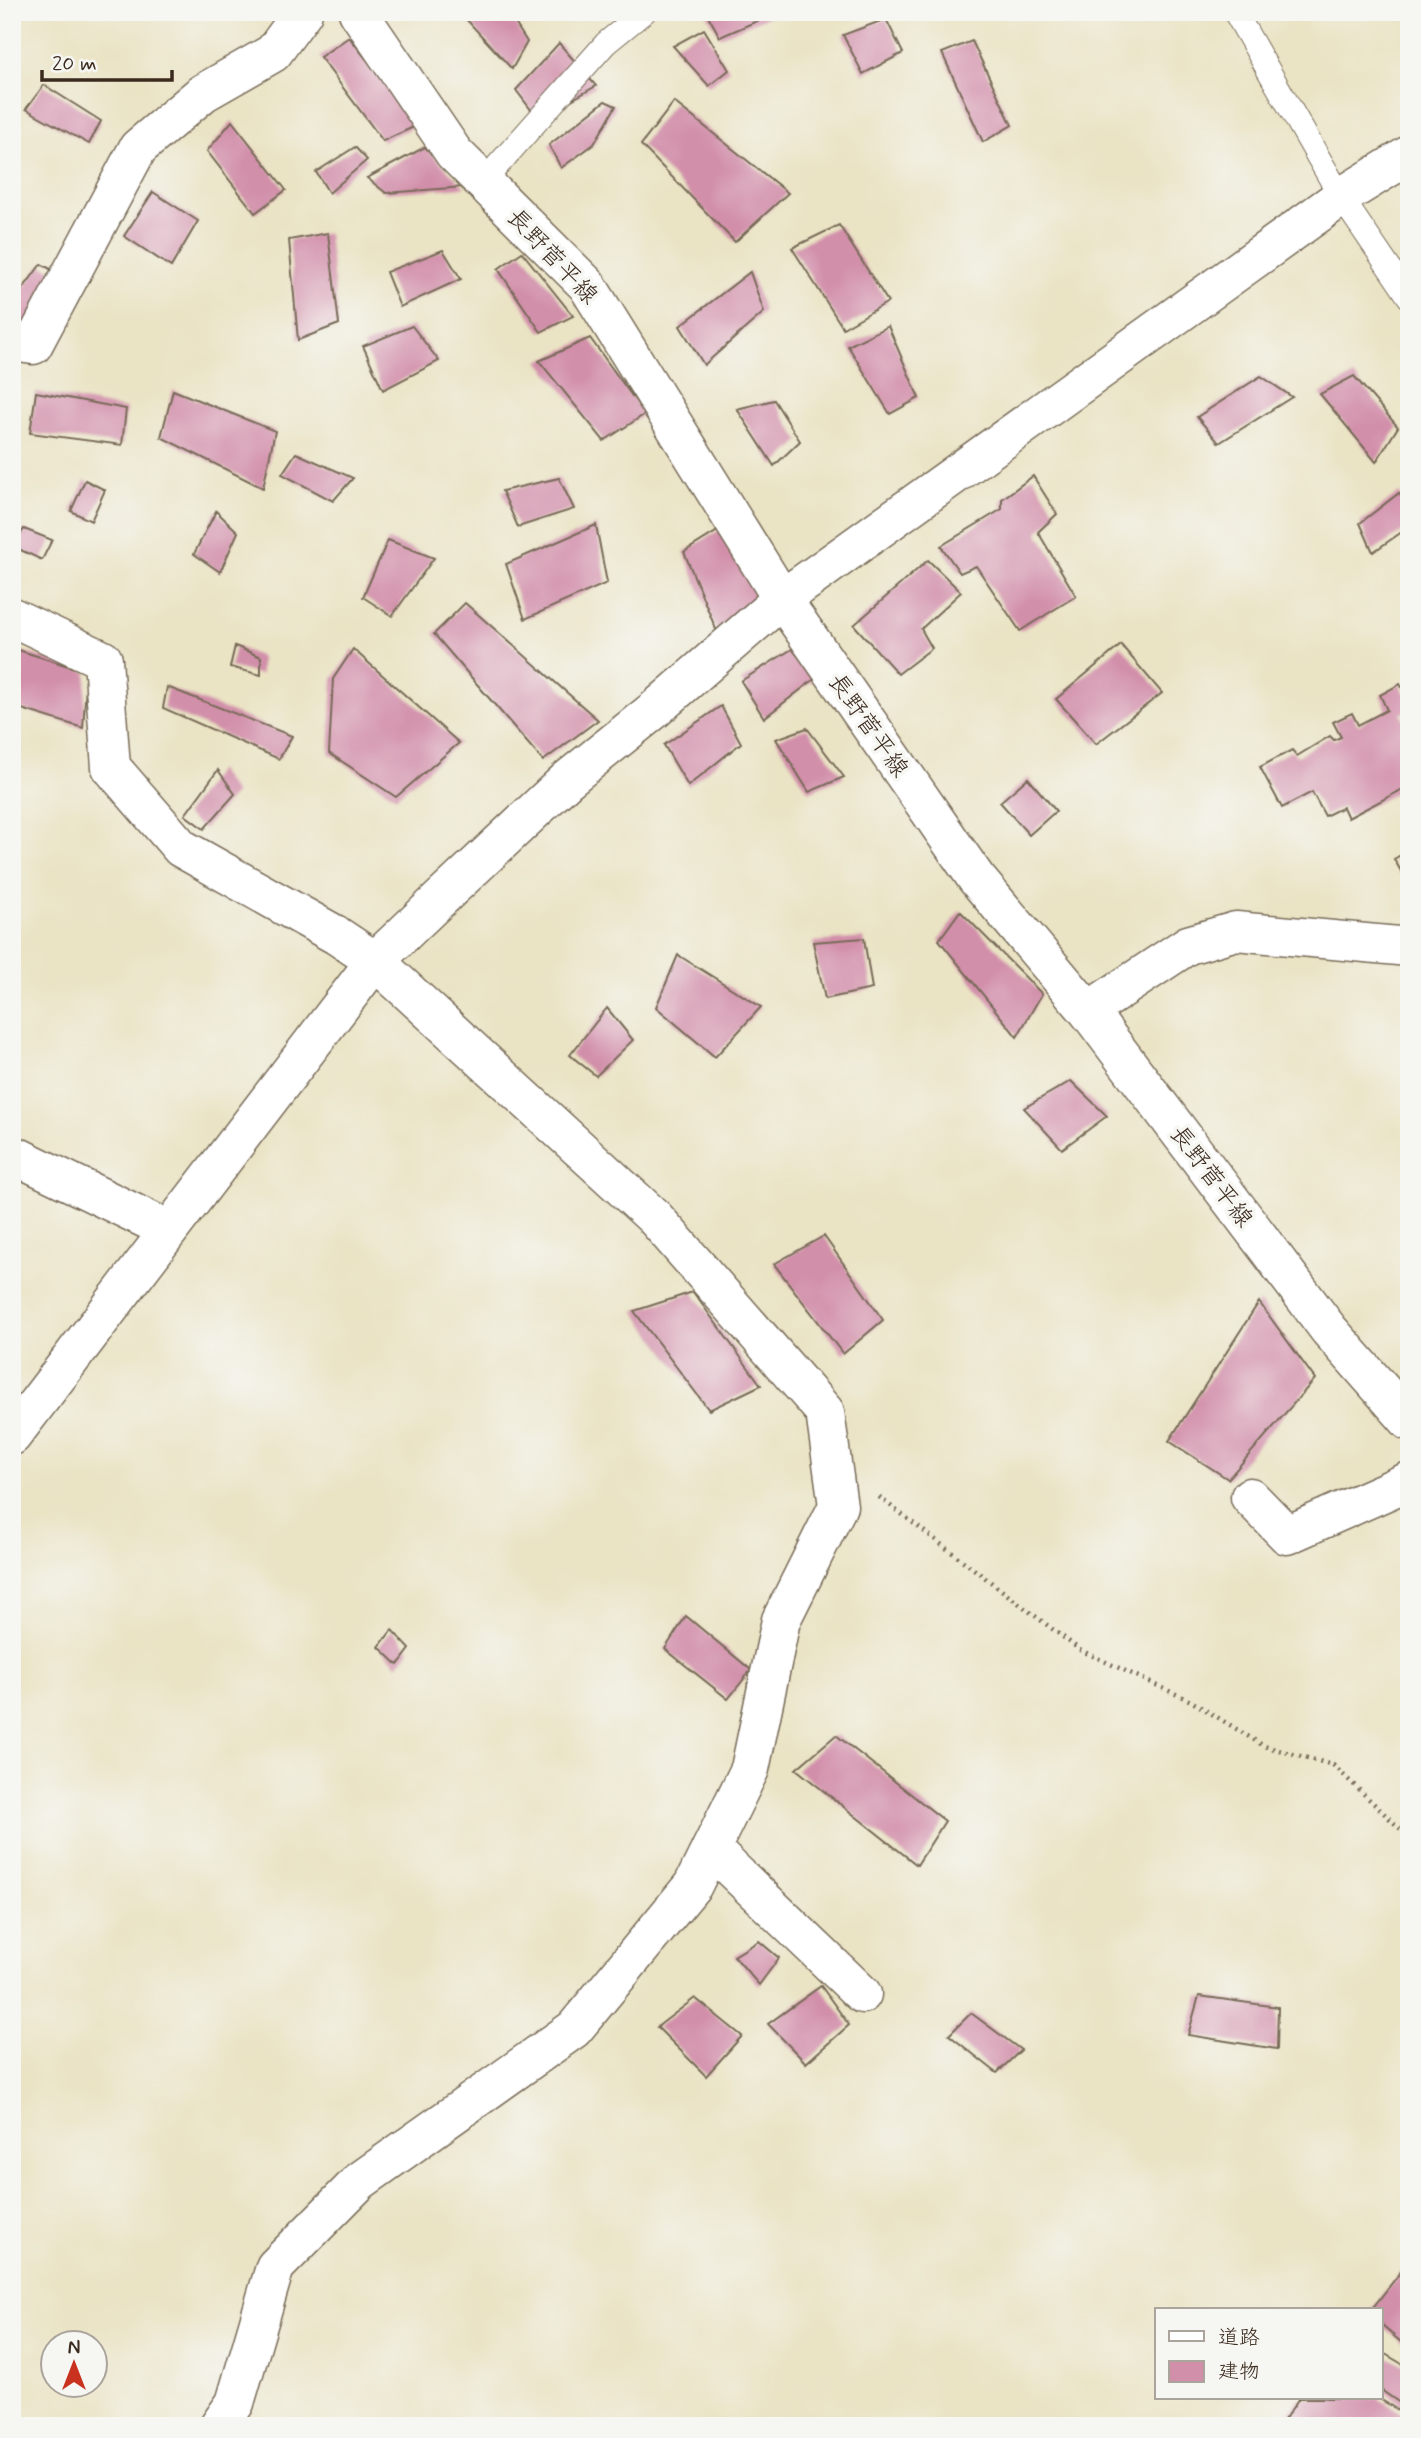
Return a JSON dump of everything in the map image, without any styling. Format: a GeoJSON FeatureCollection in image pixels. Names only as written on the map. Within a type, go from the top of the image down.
{"type":"FeatureCollection","features":[{"type":"Feature","properties":{"kind":"street"},"geometry":{"type":"LineString","coordinates":[[12,342],[33,345],[138,148],[203,93],[273,53],[303,12]]}},
{"type":"Feature","properties":{"kind":"street","name":"長野菅平線"},"geometry":{"type":"LineString","coordinates":[[358,12],[454,153],[587,285],[782,599],[976,878],[1088,1011],[1329,1330],[1409,1421]]}},
{"type":"Feature","properties":{"kind":"street"},"geometry":{"type":"LineString","coordinates":[[12,1436],[374,961],[567,780],[653,711],[782,599],[1341,197],[1409,155]]}},
{"type":"Feature","properties":{"kind":"street"},"geometry":{"type":"LineString","coordinates":[[12,617],[103,660],[111,767],[181,848],[336,935],[374,961],[656,1219],[825,1412],[838,1506],[781,1620],[750,1769],[692,1885],[574,2029],[360,2181],[275,2267],[236,2403],[219,2426]]}},
{"type":"Feature","properties":{"kind":"street"},"geometry":{"type":"LineString","coordinates":[[1088,1011],[1188,945],[1237,931],[1409,947]]}},
{"type":"Feature","properties":{"kind":"street"},"geometry":{"type":"LineString","coordinates":[[12,1154],[169,1230]]}},
{"type":"Feature","properties":{"kind":"street"},"geometry":{"type":"LineString","coordinates":[[1250,1497],[1287,1535],[1409,1481]]}},
{"type":"Feature","properties":{"kind":"street"},"geometry":{"type":"LineString","coordinates":[[710,1849],[862,1994]]}},
{"type":"Feature","properties":{"kind":"lane"},"geometry":{"type":"LineString","coordinates":[[483,182],[606,43],[644,12]]}},
{"type":"Feature","properties":{"kind":"lane"},"geometry":{"type":"LineString","coordinates":[[1235,12],[1341,197],[1409,297]]}},
{"type":"Feature","properties":{"kind":"path"},"geometry":{"type":"LineString","coordinates":[[832,1460],[1080,1650],[1191,1700],[1264,1746],[1333,1765],[1409,1837]]}},
{"type":"Feature","properties":{"kind":"building"},"geometry":{"type":"Polygon","coordinates":[[[473,12],[508,12],[527,42],[512,69],[465,18],[473,12]]]}},
{"type":"Feature","properties":{"kind":"building"},"geometry":{"type":"Polygon","coordinates":[[[706,12],[778,12],[720,37],[706,12]]]}},
{"type":"Feature","properties":{"kind":"building"},"geometry":{"type":"Polygon","coordinates":[[[886,19],[903,53],[863,74],[843,35],[886,19]]]}},
{"type":"Feature","properties":{"kind":"building"},"geometry":{"type":"Polygon","coordinates":[[[704,29],[729,70],[709,86],[673,46],[704,29]]]}},
{"type":"Feature","properties":{"kind":"building"},"geometry":{"type":"Polygon","coordinates":[[[349,37],[418,125],[383,141],[320,57],[349,37]]]}},
{"type":"Feature","properties":{"kind":"building"},"geometry":{"type":"Polygon","coordinates":[[[972,41],[1012,125],[983,142],[942,53],[972,41]]]}},
{"type":"Feature","properties":{"kind":"building"},"geometry":{"type":"Polygon","coordinates":[[[559,43],[596,86],[538,119],[516,90],[559,43]]]}},
{"type":"Feature","properties":{"kind":"building"},"geometry":{"type":"Polygon","coordinates":[[[44,85],[101,121],[89,144],[26,109],[44,85]]]}},
{"type":"Feature","properties":{"kind":"building"},"geometry":{"type":"Polygon","coordinates":[[[605,101],[616,106],[594,144],[561,168],[549,145],[605,101]]]}},
{"type":"Feature","properties":{"kind":"building"},"geometry":{"type":"Polygon","coordinates":[[[674,102],[788,193],[735,242],[641,145],[674,102]]]}},
{"type":"Feature","properties":{"kind":"building"},"geometry":{"type":"Polygon","coordinates":[[[232,121],[286,190],[255,213],[207,151],[232,121]]]}},
{"type":"Feature","properties":{"kind":"building"},"geometry":{"type":"Polygon","coordinates":[[[355,147],[367,160],[329,193],[316,172],[355,147]]]}},
{"type":"Feature","properties":{"kind":"building"},"geometry":{"type":"Polygon","coordinates":[[[425,147],[465,187],[386,193],[367,178],[425,147]]]}},
{"type":"Feature","properties":{"kind":"building"},"geometry":{"type":"Polygon","coordinates":[[[153,192],[198,221],[171,267],[124,236],[153,192]]]}},
{"type":"Feature","properties":{"kind":"building"},"geometry":{"type":"Polygon","coordinates":[[[839,225],[888,302],[843,328],[792,248],[839,225]]]}},
{"type":"Feature","properties":{"kind":"building"},"geometry":{"type":"Polygon","coordinates":[[[328,233],[339,324],[298,340],[289,240],[328,233]]]}},
{"type":"Feature","properties":{"kind":"building"},"geometry":{"type":"Polygon","coordinates":[[[443,250],[461,279],[400,307],[386,272],[443,250]]]}},
{"type":"Feature","properties":{"kind":"building"},"geometry":{"type":"Polygon","coordinates":[[[522,252],[573,316],[541,332],[498,269],[522,252]]]}},
{"type":"Feature","properties":{"kind":"building"},"geometry":{"type":"Polygon","coordinates":[[[41,264],[58,273],[24,343],[12,338],[12,300],[14,301],[41,264]]]}},
{"type":"Feature","properties":{"kind":"building"},"geometry":{"type":"Polygon","coordinates":[[[750,272],[764,312],[704,365],[680,326],[750,272]]]}},
{"type":"Feature","properties":{"kind":"building"},"geometry":{"type":"Polygon","coordinates":[[[412,326],[439,361],[383,390],[363,346],[412,326]]]}},
{"type":"Feature","properties":{"kind":"building"},"geometry":{"type":"Polygon","coordinates":[[[888,326],[919,398],[890,414],[848,346],[888,326]]]}},
{"type":"Feature","properties":{"kind":"building"},"geometry":{"type":"Polygon","coordinates":[[[590,338],[645,414],[604,441],[539,361],[590,338]]]}},
{"type":"Feature","properties":{"kind":"building"},"geometry":{"type":"Polygon","coordinates":[[[1261,376],[1292,397],[1219,443],[1197,417],[1261,376]]]}},
{"type":"Feature","properties":{"kind":"building"},"geometry":{"type":"Polygon","coordinates":[[[1354,376],[1398,427],[1376,462],[1320,394],[1354,376]]]}},
{"type":"Feature","properties":{"kind":"building"},"geometry":{"type":"Polygon","coordinates":[[[173,390],[275,431],[263,488],[161,437],[173,390]]]}},
{"type":"Feature","properties":{"kind":"building"},"geometry":{"type":"Polygon","coordinates":[[[36,392],[126,409],[122,445],[30,433],[36,392]]]}},
{"type":"Feature","properties":{"kind":"building"},"geometry":{"type":"Polygon","coordinates":[[[774,400],[800,441],[774,466],[737,409],[774,400]]]}},
{"type":"Feature","properties":{"kind":"building"},"geometry":{"type":"Polygon","coordinates":[[[296,453],[353,478],[333,501],[282,474],[296,453]]]}},
{"type":"Feature","properties":{"kind":"building"},"geometry":{"type":"Polygon","coordinates":[[[1033,476],[1057,514],[1038,532],[1076,596],[1020,631],[976,566],[960,573],[941,546],[1002,509],[1002,499],[1033,476]]]}},
{"type":"Feature","properties":{"kind":"building"},"geometry":{"type":"Polygon","coordinates":[[[559,478],[574,509],[518,527],[502,491],[559,478]]]}},
{"type":"Feature","properties":{"kind":"building"},"geometry":{"type":"Polygon","coordinates":[[[85,480],[105,490],[91,521],[71,511],[85,480]]]}},
{"type":"Feature","properties":{"kind":"building"},"geometry":{"type":"Polygon","coordinates":[[[1399,493],[1409,507],[1409,527],[1373,552],[1360,523],[1399,493]]]}},
{"type":"Feature","properties":{"kind":"building"},"geometry":{"type":"Polygon","coordinates":[[[216,511],[238,532],[220,572],[194,554],[216,511]]]}},
{"type":"Feature","properties":{"kind":"building"},"geometry":{"type":"Polygon","coordinates":[[[596,525],[607,583],[525,619],[506,564],[596,525]]]}},
{"type":"Feature","properties":{"kind":"building"},"geometry":{"type":"Polygon","coordinates":[[[24,529],[52,540],[42,560],[12,546],[24,529]]]}},
{"type":"Feature","properties":{"kind":"building"},"geometry":{"type":"Polygon","coordinates":[[[721,529],[760,599],[717,632],[684,552],[721,529]]]}},
{"type":"Feature","properties":{"kind":"building"},"geometry":{"type":"Polygon","coordinates":[[[388,540],[434,558],[392,616],[363,597],[388,540]]]}},
{"type":"Feature","properties":{"kind":"building"},"geometry":{"type":"Polygon","coordinates":[[[928,560],[961,592],[921,629],[932,648],[898,674],[854,625],[928,560]]]}},
{"type":"Feature","properties":{"kind":"building"},"geometry":{"type":"Polygon","coordinates":[[[465,603],[598,720],[543,761],[434,634],[465,603]]]}},
{"type":"Feature","properties":{"kind":"building"},"geometry":{"type":"Polygon","coordinates":[[[1121,645],[1162,693],[1096,744],[1056,699],[1121,645]]]}},
{"type":"Feature","properties":{"kind":"building"},"geometry":{"type":"Polygon","coordinates":[[[235,646],[261,657],[261,675],[230,667],[235,646]]]}},
{"type":"Feature","properties":{"kind":"building"},"geometry":{"type":"Polygon","coordinates":[[[12,648],[87,672],[83,728],[12,706],[12,648]]]}},
{"type":"Feature","properties":{"kind":"building"},"geometry":{"type":"Polygon","coordinates":[[[353,649],[459,743],[396,797],[329,753],[333,679],[353,649]]]}},
{"type":"Feature","properties":{"kind":"building"},"geometry":{"type":"Polygon","coordinates":[[[792,649],[817,677],[764,718],[741,681],[792,649]]]}},
{"type":"Feature","properties":{"kind":"building"},"geometry":{"type":"Polygon","coordinates":[[[1400,684],[1409,700],[1409,710],[1401,714],[1406,724],[1409,723],[1409,799],[1403,789],[1348,818],[1343,807],[1325,816],[1312,792],[1282,808],[1260,767],[1292,750],[1297,756],[1330,736],[1334,740],[1341,737],[1333,722],[1352,713],[1358,725],[1387,710],[1380,695],[1400,684]]]}},
{"type":"Feature","properties":{"kind":"building"},"geometry":{"type":"Polygon","coordinates":[[[167,687],[292,736],[279,759],[163,708],[167,687]]]}},
{"type":"Feature","properties":{"kind":"building"},"geometry":{"type":"Polygon","coordinates":[[[721,706],[741,743],[688,786],[664,745],[721,706]]]}},
{"type":"Feature","properties":{"kind":"building"},"geometry":{"type":"Polygon","coordinates":[[[807,728],[844,777],[809,792],[776,739],[807,728]]]}},
{"type":"Feature","properties":{"kind":"building"},"geometry":{"type":"Polygon","coordinates":[[[218,770],[235,794],[204,829],[185,815],[218,770]]]}},
{"type":"Feature","properties":{"kind":"building"},"geometry":{"type":"Polygon","coordinates":[[[1028,778],[1056,811],[1029,835],[1000,802],[1028,778]]]}},
{"type":"Feature","properties":{"kind":"building"},"geometry":{"type":"Polygon","coordinates":[[[1409,850],[1409,885],[1394,859],[1409,850]]]}},
{"type":"Feature","properties":{"kind":"building"},"geometry":{"type":"Polygon","coordinates":[[[960,911],[1042,994],[1017,1037],[939,940],[960,911]]]}},
{"type":"Feature","properties":{"kind":"building"},"geometry":{"type":"Polygon","coordinates":[[[864,938],[872,989],[825,999],[813,942],[864,938]]]}},
{"type":"Feature","properties":{"kind":"building"},"geometry":{"type":"Polygon","coordinates":[[[678,955],[761,1007],[715,1057],[656,1007],[678,955]]]}},
{"type":"Feature","properties":{"kind":"building"},"geometry":{"type":"Polygon","coordinates":[[[607,1008],[633,1040],[596,1076],[570,1055],[607,1008]]]}},
{"type":"Feature","properties":{"kind":"building"},"geometry":{"type":"Polygon","coordinates":[[[1071,1081],[1107,1116],[1062,1149],[1024,1108],[1071,1081]]]}},
{"type":"Feature","properties":{"kind":"building"},"geometry":{"type":"Polygon","coordinates":[[[824,1236],[883,1320],[843,1354],[774,1264],[824,1236]]]}},
{"type":"Feature","properties":{"kind":"building"},"geometry":{"type":"Polygon","coordinates":[[[693,1292],[761,1385],[709,1410],[634,1311],[693,1292]]]}},
{"type":"Feature","properties":{"kind":"building"},"geometry":{"type":"Polygon","coordinates":[[[1259,1302],[1315,1379],[1228,1479],[1169,1441],[1259,1302]]]}},
{"type":"Feature","properties":{"kind":"building"},"geometry":{"type":"Polygon","coordinates":[[[686,1616],[751,1670],[728,1699],[665,1649],[686,1616]]]}},
{"type":"Feature","properties":{"kind":"building"},"geometry":{"type":"Polygon","coordinates":[[[392,1630],[410,1649],[398,1665],[379,1647],[392,1630]]]}},
{"type":"Feature","properties":{"kind":"building"},"geometry":{"type":"Polygon","coordinates":[[[836,1735],[945,1821],[917,1865],[796,1769],[836,1735]]]}},
{"type":"Feature","properties":{"kind":"building"},"geometry":{"type":"Polygon","coordinates":[[[759,1941],[779,1958],[759,1985],[734,1956],[759,1941]]]}},
{"type":"Feature","properties":{"kind":"building"},"geometry":{"type":"Polygon","coordinates":[[[821,1986],[849,2025],[806,2063],[768,2024],[821,1986]]]}},
{"type":"Feature","properties":{"kind":"building"},"geometry":{"type":"Polygon","coordinates":[[[1199,1996],[1278,2007],[1277,2049],[1188,2035],[1199,1996]]]}},
{"type":"Feature","properties":{"kind":"building"},"geometry":{"type":"Polygon","coordinates":[[[695,1998],[742,2036],[706,2076],[657,2027],[695,1998]]]}},
{"type":"Feature","properties":{"kind":"building"},"geometry":{"type":"Polygon","coordinates":[[[971,2013],[1021,2050],[997,2073],[949,2035],[971,2013]]]}},
{"type":"Feature","properties":{"kind":"building"},"geometry":{"type":"Polygon","coordinates":[[[1406,2265],[1409,2267],[1409,2349],[1382,2326],[1382,2308],[1373,2308],[1406,2265]]]}},
{"type":"Feature","properties":{"kind":"building"},"geometry":{"type":"Polygon","coordinates":[[[1385,2354],[1409,2368],[1407,2408],[1382,2391],[1382,2359],[1385,2354]]]}},
{"type":"Feature","properties":{"kind":"building"},"geometry":{"type":"Polygon","coordinates":[[[1298,2400],[1381,2400],[1409,2417],[1409,2426],[1280,2426],[1298,2400]]]}}]}
